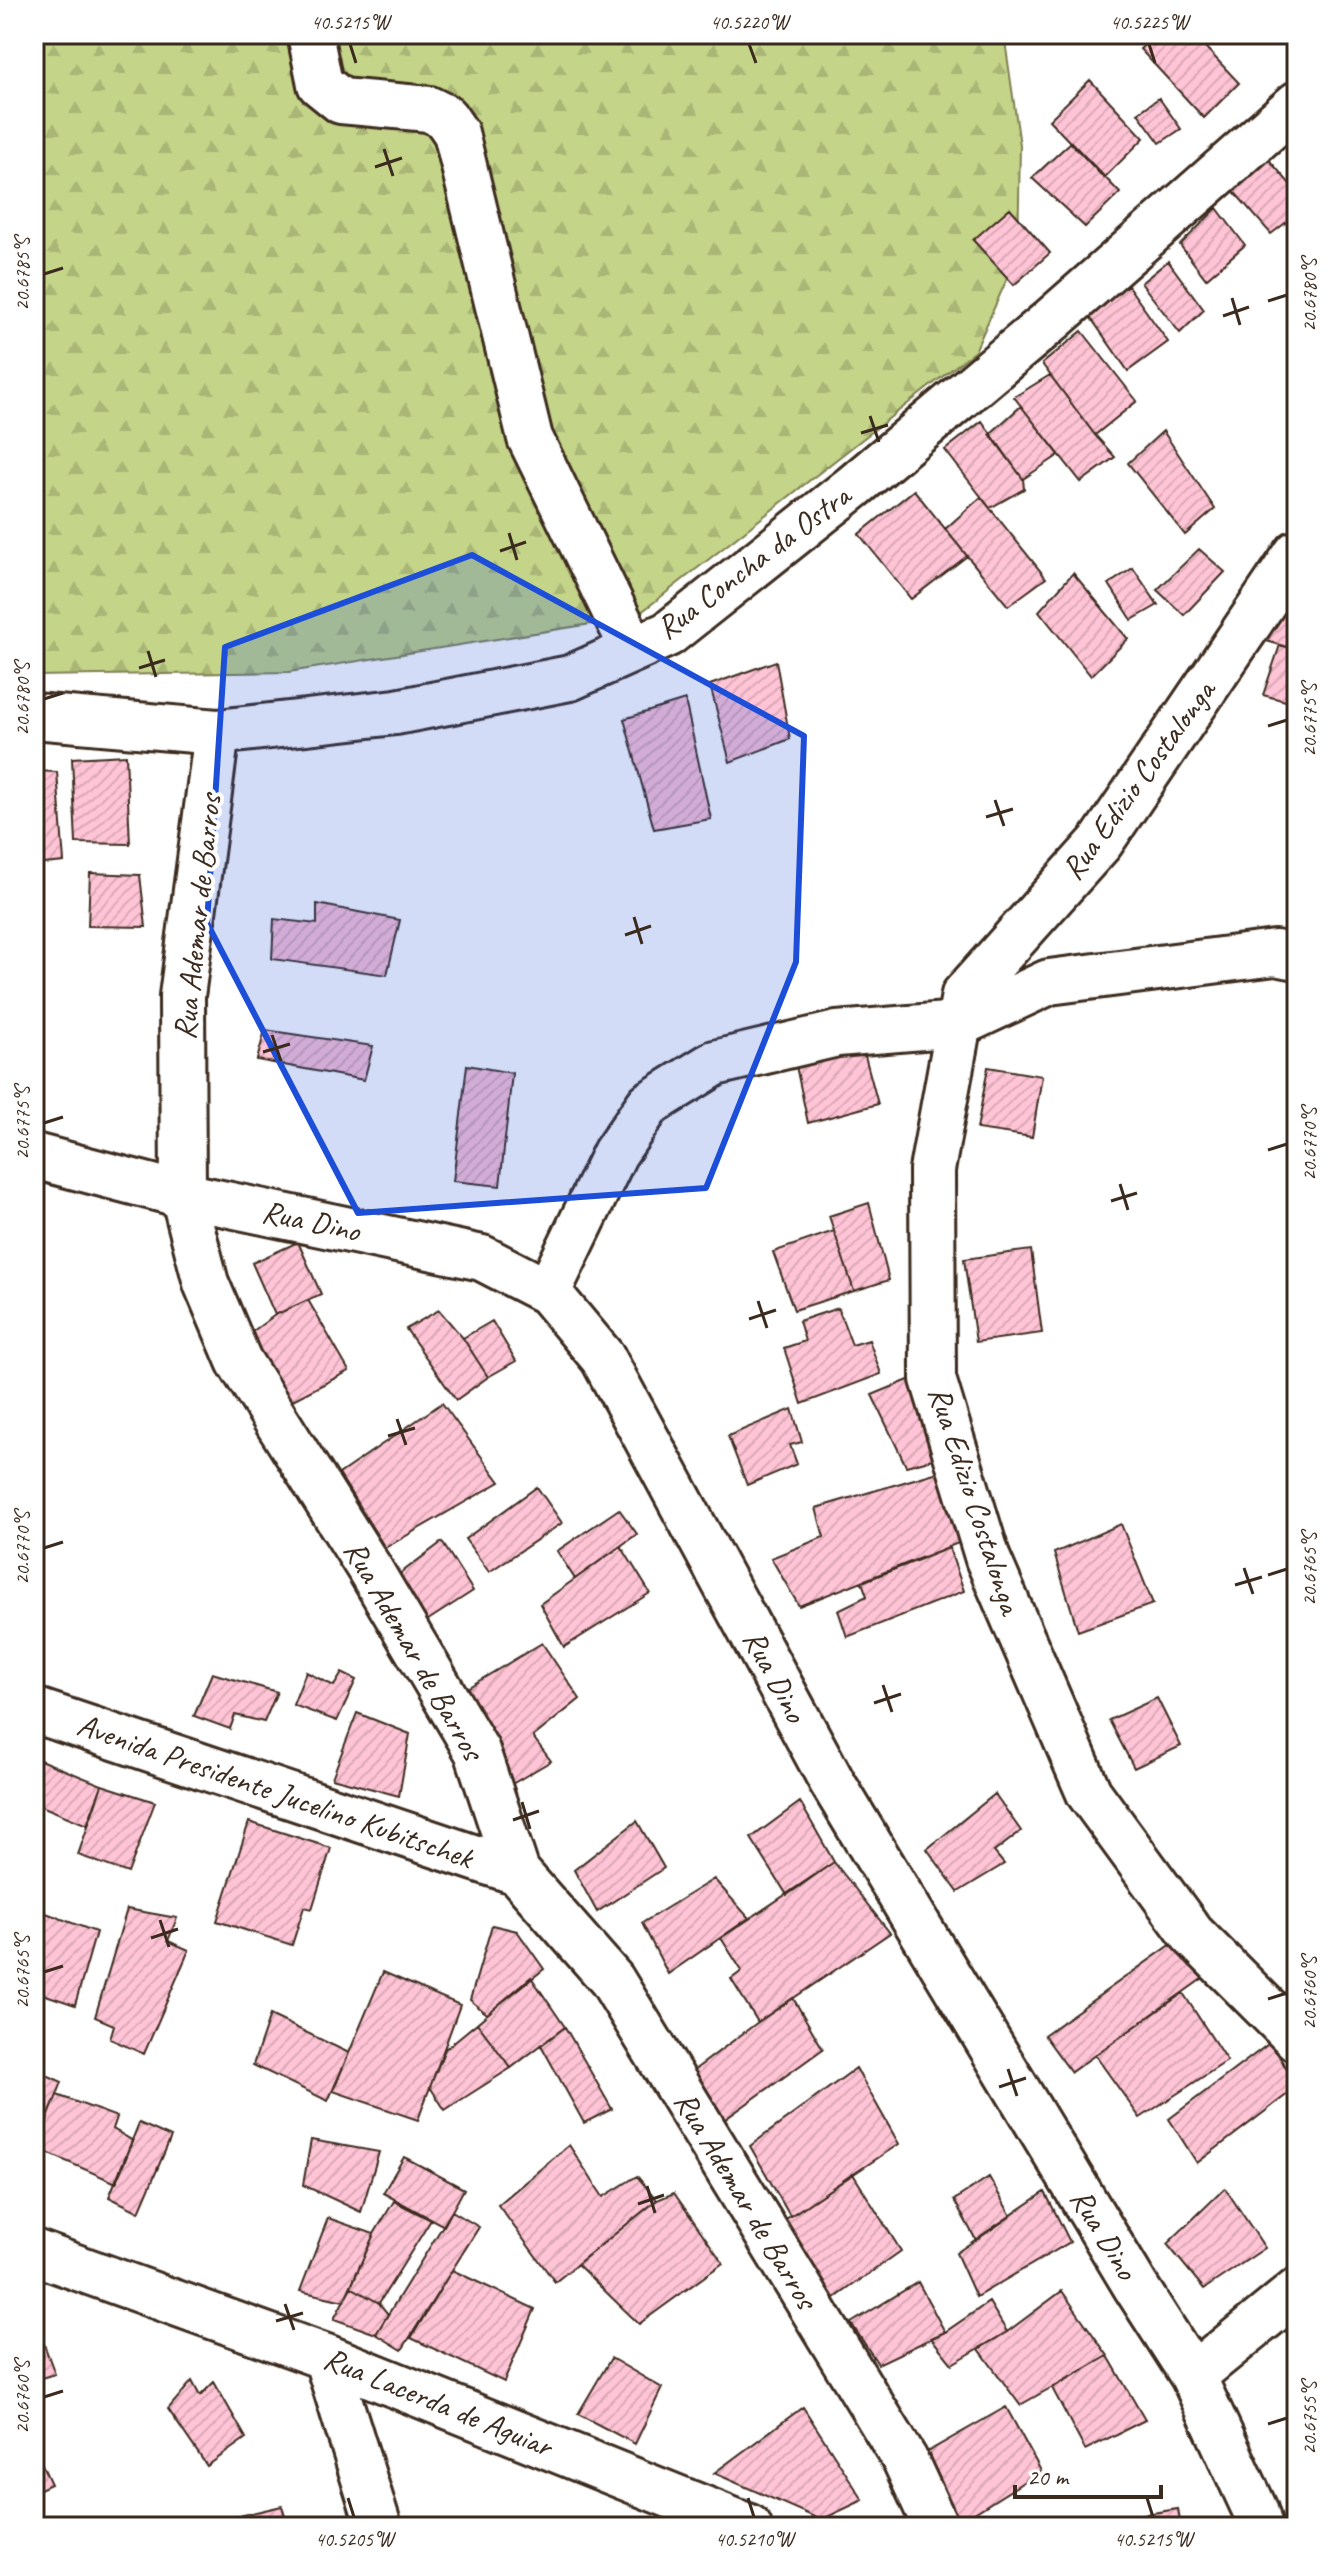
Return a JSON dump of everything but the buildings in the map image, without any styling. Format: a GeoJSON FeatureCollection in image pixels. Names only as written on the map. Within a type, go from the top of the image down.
{"type":"FeatureCollection","features":[{"type":"Feature","properties":{"kind":"street"},"geometry":{"type":"LineString","coordinates":[[310,34],[320,84],[341,101],[429,109],[445,117],[456,133],[530,438],[633,649]]}},
{"type":"Feature","properties":{"kind":"street","name":"Rua Concha da Ostra"},"geometry":{"type":"LineString","coordinates":[[34,716],[217,732],[396,712],[570,678],[668,634],[853,487],[1293,117]]}},
{"type":"Feature","properties":{"kind":"street","name":"Rua Edizio Costalonga"},"geometry":{"type":"LineString","coordinates":[[1297,553],[1101,842],[964,995],[932,1170],[933,1379],[988,1559],[1089,1793],[1192,1934],[1297,2039]]}},
{"type":"Feature","properties":{"kind":"street","name":"Rua Ademar de Barros"},"geometry":{"type":"LineString","coordinates":[[217,732],[182,996],[183,1195],[206,1283],[239,1361],[369,1568],[477,1751],[517,1872],[612,1980],[905,2460],[936,2527]]}},
{"type":"Feature","properties":{"kind":"street"},"geometry":{"type":"LineString","coordinates":[[548,1292],[615,1153],[649,1104],[715,1063],[837,1034],[959,1024],[1049,982],[1275,953],[1297,957]]}},
{"type":"Feature","properties":{"kind":"street","name":"Rua Dino"},"geometry":{"type":"LineString","coordinates":[[34,1156],[183,1195],[482,1258],[548,1292],[603,1358],[832,1782],[1136,2287],[1193,2376],[1260,2527]]}},
{"type":"Feature","properties":{"kind":"street","name":"Avenida Presidente Jucelino Kubitschek"},"geometry":{"type":"LineString","coordinates":[[34,1710],[517,1872]]}},
{"type":"Feature","properties":{"kind":"street","name":"Rua Lacerda de Aguiar"},"geometry":{"type":"LineString","coordinates":[[34,2252],[326,2357],[749,2527]]}},
{"type":"Feature","properties":{"kind":"street"},"geometry":{"type":"LineString","coordinates":[[1193,2376],[1297,2291]]}},
{"type":"Feature","properties":{"kind":"street"},"geometry":{"type":"LineString","coordinates":[[326,2357],[379,2527]]}},
{"type":"Feature","properties":{"kind":"highlighted area"},"geometry":{"type":"Polygon","coordinates":[[[472,555],[804,736],[796,962],[706,1188],[358,1213],[207,923],[225,647],[472,555]]]}},
{"type":"Feature","properties":{"kind":"green space"},"geometry":{"type":"Polygon","coordinates":[[[34,34],[1004,34],[1020,145],[1018,254],[975,351],[635,617],[289,672],[34,676],[34,34]]]}}]}
